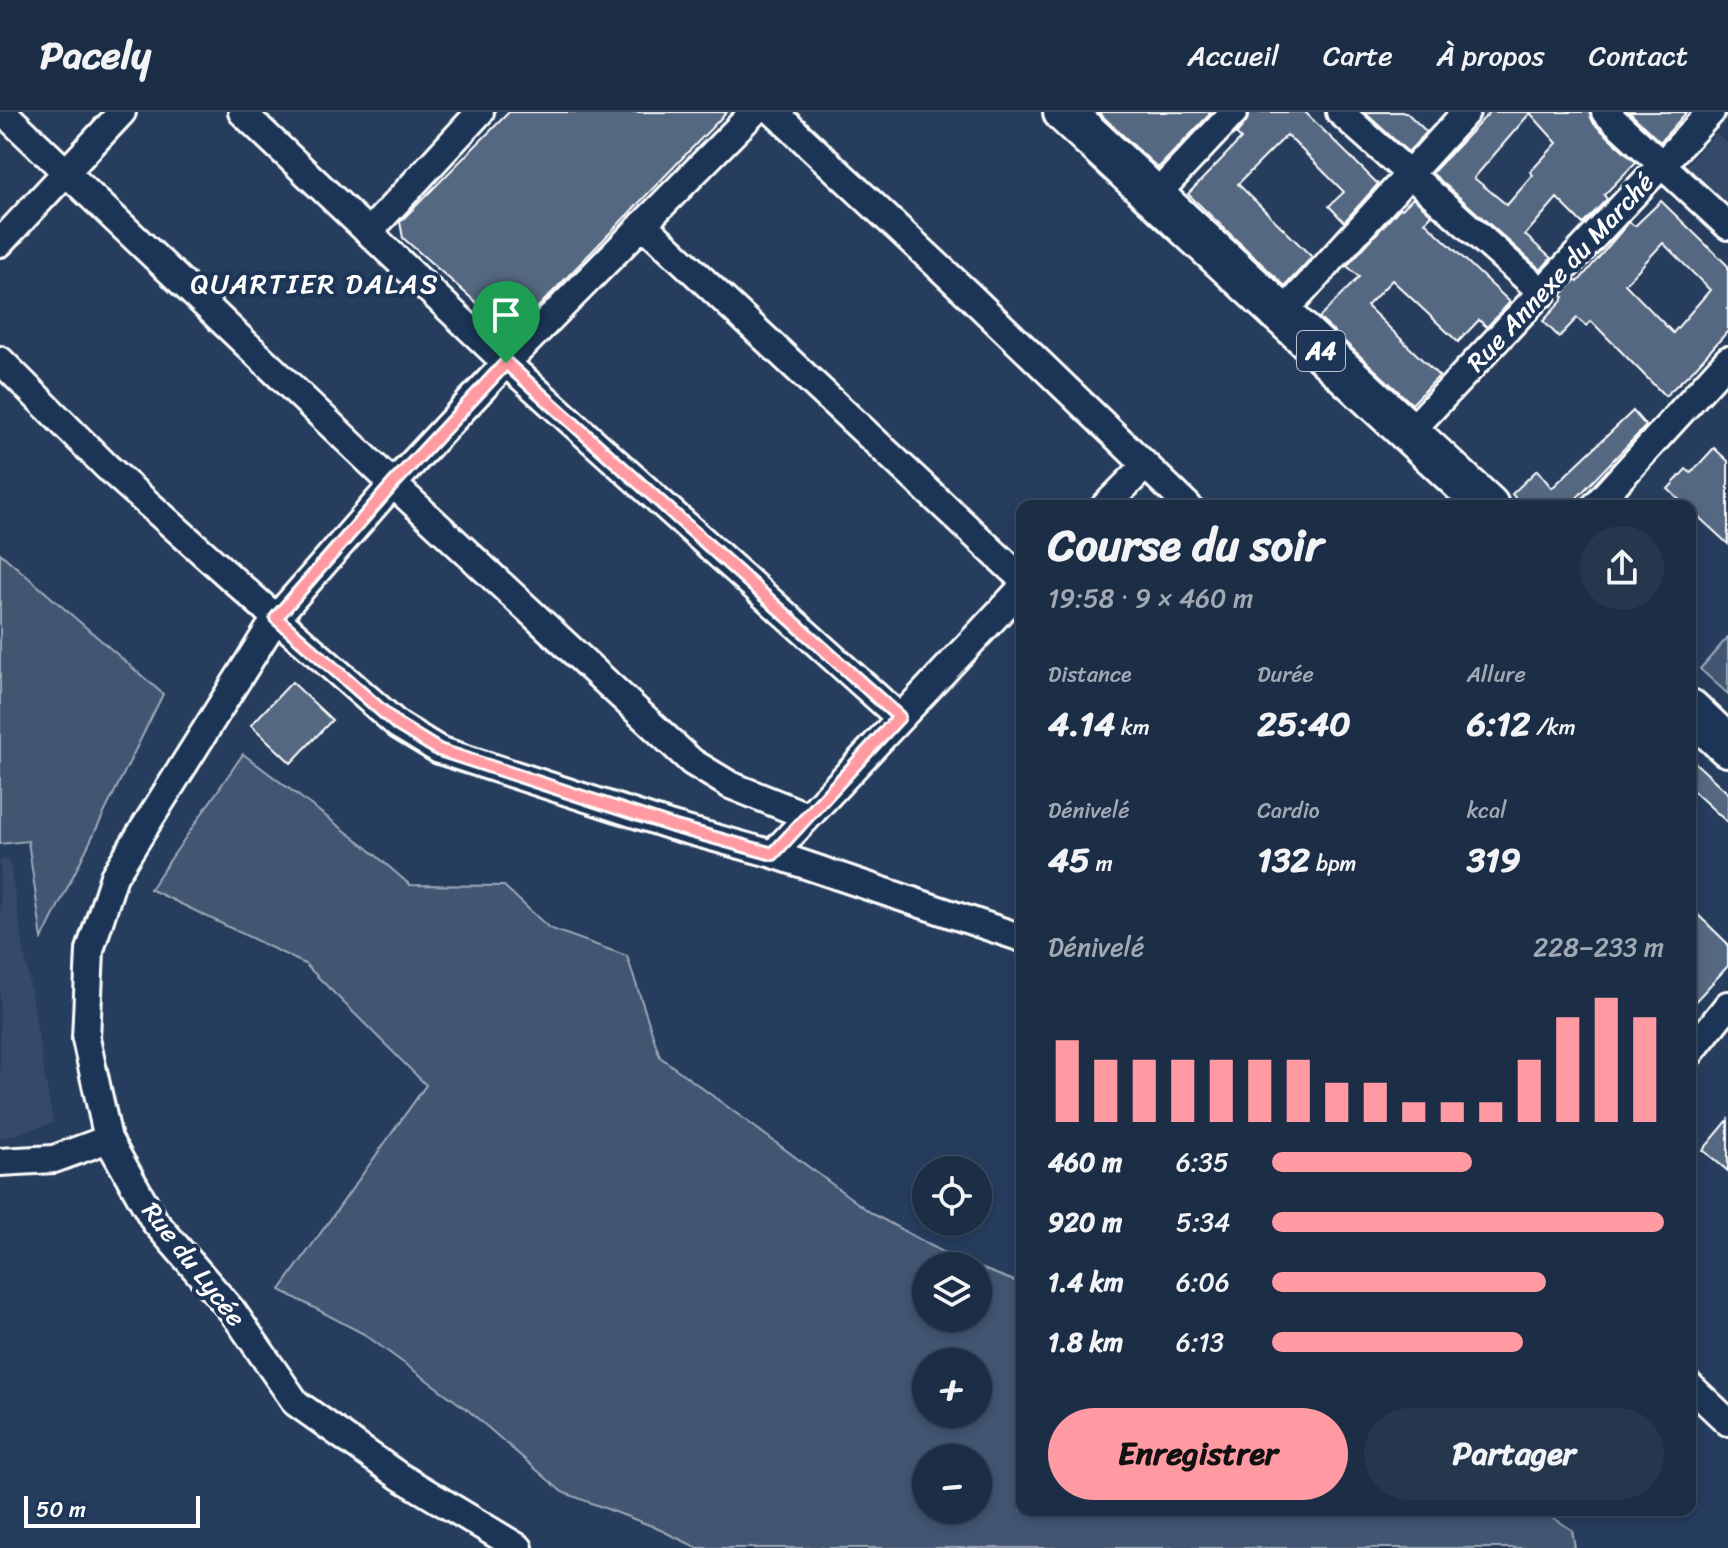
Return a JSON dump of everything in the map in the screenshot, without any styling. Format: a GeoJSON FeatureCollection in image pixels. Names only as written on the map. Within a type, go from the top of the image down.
{"type":"FeatureCollection","features":[{"type":"Feature","properties":{"kind":"main road","name":"A4"},"geometry":{"type":"LineString","coordinates":[[1064,112],[1482,500]]}},
{"type":"Feature","properties":{"kind":"main road"},"geometry":{"type":"LineString","coordinates":[[1696,716],[1728,746]]}},
{"type":"Feature","properties":{"kind":"street"},"geometry":{"type":"LineString","coordinates":[[3,112],[393,484],[692,762],[730,785],[807,816]]}},
{"type":"Feature","properties":{"kind":"street"},"geometry":{"type":"LineString","coordinates":[[0,243],[122,112]]}},
{"type":"Feature","properties":{"kind":"street"},"geometry":{"type":"LineString","coordinates":[[242,112],[506,363],[899,717]]}},
{"type":"Feature","properties":{"kind":"street"},"geometry":{"type":"LineString","coordinates":[[369,232],[480,112]]}},
{"type":"Feature","properties":{"kind":"street","name":"Rue du Lycée"},"geometry":{"type":"LineString","coordinates":[[519,1548],[399,1476],[296,1403],[233,1312],[155,1222],[108,1139],[86,1039],[90,950],[114,876],[276,618],[393,484],[506,363],[754,112]]}},
{"type":"Feature","properties":{"kind":"street"},"geometry":{"type":"LineString","coordinates":[[774,112],[1182,500]]}},
{"type":"Feature","properties":{"kind":"street"},"geometry":{"type":"LineString","coordinates":[[1156,195],[1234,112]]}},
{"type":"Feature","properties":{"kind":"street"},"geometry":{"type":"LineString","coordinates":[[1340,112],[1543,293]]}},
{"type":"Feature","properties":{"kind":"street"},"geometry":{"type":"LineString","coordinates":[[1282,314],[1466,112]]}},
{"type":"Feature","properties":{"kind":"street"},"geometry":{"type":"LineString","coordinates":[[1605,112],[1728,226]]}},
{"type":"Feature","properties":{"kind":"street","name":"Rue Annexe du Marché"},"geometry":{"type":"LineString","coordinates":[[1409,433],[1711,112]]}},
{"type":"Feature","properties":{"kind":"street"},"geometry":{"type":"LineString","coordinates":[[643,224],[1016,573]]}},
{"type":"Feature","properties":{"kind":"street"},"geometry":{"type":"LineString","coordinates":[[0,360],[106,466],[276,618],[398,725],[439,750],[672,826],[773,854],[1016,936]]}},
{"type":"Feature","properties":{"kind":"street"},"geometry":{"type":"LineString","coordinates":[[1600,500],[1728,360]]}},
{"type":"Feature","properties":{"kind":"street"},"geometry":{"type":"LineString","coordinates":[[1111,500],[1145,466]]}},
{"type":"Feature","properties":{"kind":"street"},"geometry":{"type":"LineString","coordinates":[[773,854],[1016,594]]}},
{"type":"Feature","properties":{"kind":"street"},"geometry":{"type":"LineString","coordinates":[[1696,1045],[1728,1005]]}},
{"type":"Feature","properties":{"kind":"street"},"geometry":{"type":"LineString","coordinates":[[0,1162],[54,1159],[108,1139]]}},
{"type":"Feature","properties":{"kind":"street"},"geometry":{"type":"LineString","coordinates":[[1696,1392],[1728,1422]]}},
{"type":"Feature","properties":{"kind":"shaded area"},"geometry":{"type":"Polygon","coordinates":[[[1716,133],[1728,144],[1728,211],[1683,168],[1716,133]]]}},
{"type":"Feature","properties":{"kind":"shaded area"},"geometry":{"type":"Polygon","coordinates":[[[0,553],[163,694],[42,939],[28,841],[0,844],[0,553]]]}},
{"type":"Feature","properties":{"kind":"shaded area"},"geometry":{"type":"Polygon","coordinates":[[[1728,637],[1728,694],[1700,669],[1728,637]]]}},
{"type":"Feature","properties":{"kind":"shaded area"},"geometry":{"type":"Polygon","coordinates":[[[243,754],[364,845],[410,885],[504,886],[549,928],[627,956],[660,1057],[871,1213],[942,1252],[912,1252],[912,1332],[992,1332],[992,1272],[1016,1282],[1016,1516],[1550,1516],[1572,1530],[1575,1548],[698,1548],[652,1526],[562,1492],[469,1411],[364,1334],[280,1290],[426,1085],[305,964],[150,889],[243,754]]]}},
{"type":"Feature","properties":{"kind":"shaded area"},"geometry":{"type":"Polygon","coordinates":[[[9,859],[53,1123],[0,1139],[0,860],[9,859]]]}},
{"type":"Feature","properties":{"kind":"building"},"geometry":{"type":"Polygon","coordinates":[[[509,112],[727,112],[512,334],[403,238],[400,222],[509,112]]]}},
{"type":"Feature","properties":{"kind":"building"},"geometry":{"type":"Polygon","coordinates":[[[1098,112],[1212,112],[1158,168],[1098,112]]]}},
{"type":"Feature","properties":{"kind":"building"},"geometry":{"type":"Polygon","coordinates":[[[1250,112],[1305,112],[1378,184],[1344,222],[1329,206],[1344,192],[1287,135],[1238,184],[1312,257],[1285,286],[1188,194],[1241,139],[1236,134],[1250,112]]]}},
{"type":"Feature","properties":{"kind":"building"},"geometry":{"type":"Polygon","coordinates":[[[1364,112],[1406,112],[1427,132],[1408,152],[1364,112]]]}},
{"type":"Feature","properties":{"kind":"building"},"geometry":{"type":"Polygon","coordinates":[[[1490,112],[1589,112],[1594,124],[1636,162],[1604,195],[1607,199],[1583,224],[1557,198],[1525,235],[1551,258],[1541,270],[1432,173],[1490,112]],[[1530,113],[1474,178],[1507,205],[1533,175],[1530,172],[1557,143],[1530,113]]]}},
{"type":"Feature","properties":{"kind":"building"},"geometry":{"type":"Polygon","coordinates":[[[1629,112],[1687,112],[1660,142],[1629,112]]]}},
{"type":"Feature","properties":{"kind":"building"},"geometry":{"type":"Polygon","coordinates":[[[1413,198],[1432,215],[1425,222],[1510,302],[1487,327],[1479,320],[1458,342],[1392,280],[1367,306],[1439,376],[1412,404],[1319,318],[1359,277],[1347,266],[1413,198]]]}},
{"type":"Feature","properties":{"kind":"building"},"geometry":{"type":"Polygon","coordinates":[[[1661,201],[1728,266],[1728,331],[1665,396],[1591,321],[1586,326],[1577,318],[1559,337],[1543,321],[1561,302],[1564,297],[1561,295],[1575,280],[1578,282],[1629,222],[1635,226],[1661,201]],[[1663,243],[1625,284],[1673,333],[1710,290],[1663,243]]]}},
{"type":"Feature","properties":{"kind":"building"},"geometry":{"type":"Polygon","coordinates":[[[1633,411],[1646,426],[1575,500],[1517,500],[1512,494],[1537,470],[1552,488],[1633,411]]]}},
{"type":"Feature","properties":{"kind":"building"},"geometry":{"type":"Polygon","coordinates":[[[1714,448],[1728,461],[1728,544],[1696,515],[1696,500],[1680,500],[1668,489],[1686,469],[1691,473],[1714,448]]]}},
{"type":"Feature","properties":{"kind":"building"},"geometry":{"type":"Polygon","coordinates":[[[292,682],[332,720],[291,763],[251,725],[292,682]]]}},
{"type":"Feature","properties":{"kind":"building"},"geometry":{"type":"Polygon","coordinates":[[[1696,764],[1728,793],[1728,823],[1696,794],[1696,764]]]}},
{"type":"Feature","properties":{"kind":"building"},"geometry":{"type":"Polygon","coordinates":[[[1696,913],[1728,944],[1728,966],[1696,1001],[1696,913]]]}},
{"type":"Feature","properties":{"kind":"building"},"geometry":{"type":"Polygon","coordinates":[[[1728,1120],[1728,1171],[1703,1150],[1728,1120]]]}},
{"type":"Feature","properties":{"kind":"district","name":"QUARTIER DALAS"},"geometry":{"type":"Point","coordinates":[315,283]}},
{"type":"Feature","properties":{"kind":"route"},"geometry":{"type":"LineString","coordinates":[[506,363],[899,717],[773,854],[672,826],[439,750],[398,725],[276,618],[393,484],[506,363]]}}]}
